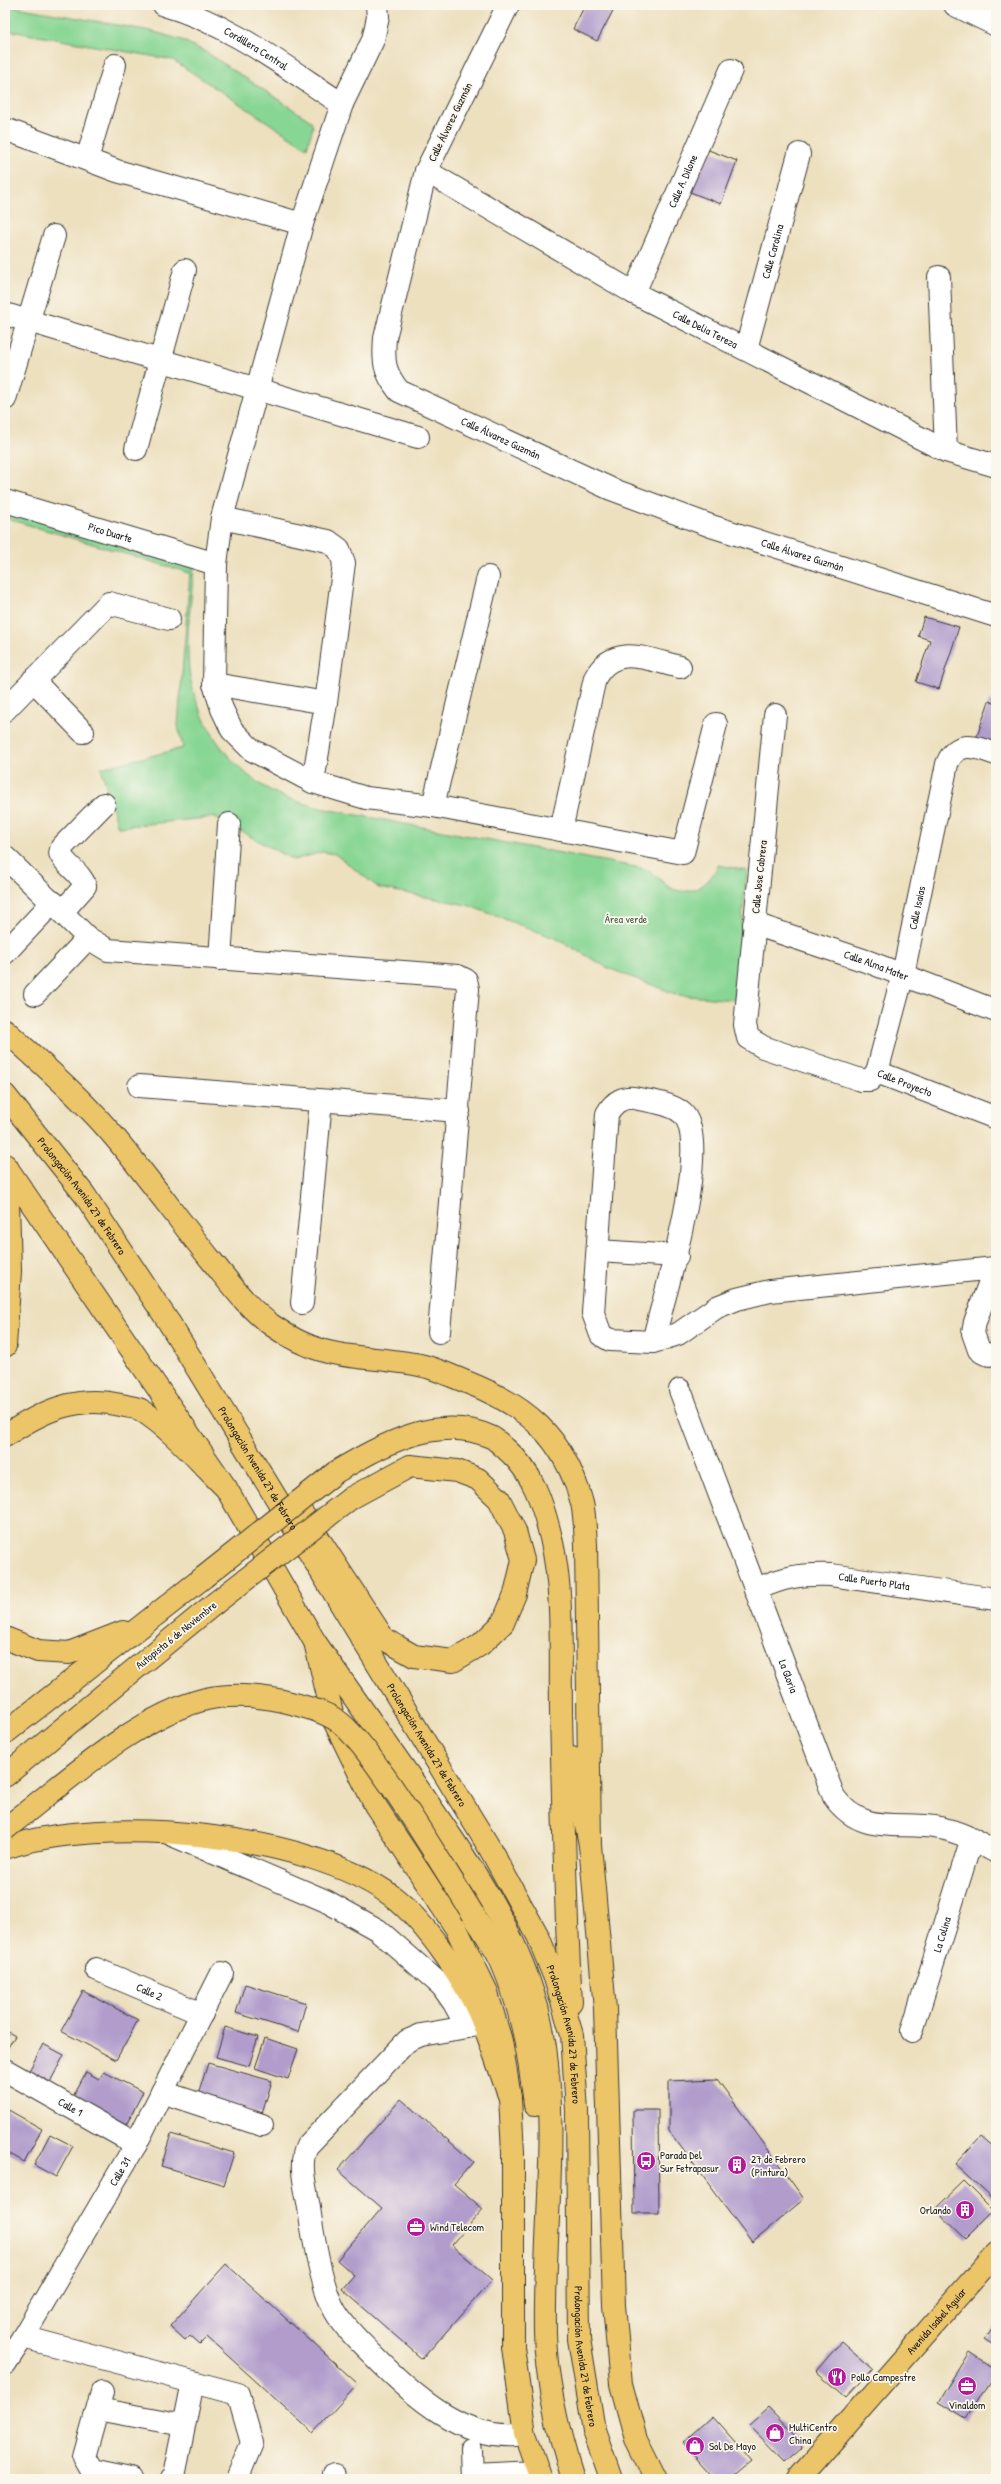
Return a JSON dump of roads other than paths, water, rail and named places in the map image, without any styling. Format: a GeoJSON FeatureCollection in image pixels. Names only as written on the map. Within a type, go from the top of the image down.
{"type":"FeatureCollection","features":[{"type":"Feature","properties":{"kind":"main road"},"geometry":{"type":"LineString","coordinates":[[5,1030],[49,1070],[116,1139],[240,1296],[271,1325],[306,1347],[338,1356],[415,1364],[477,1386],[518,1407],[539,1424],[558,1447],[573,1478],[582,1504],[586,1544],[590,1845],[605,2009],[614,2305],[621,2384],[636,2439],[656,2479]]}},
{"type":"Feature","properties":{"kind":"main road","name":"Prolongación Avenida 27 de Febrero"},"geometry":{"type":"LineString","coordinates":[[5,1095],[84,1194],[170,1324],[493,1853],[538,1936],[555,1978],[572,2035],[577,2111],[579,2339],[594,2431],[611,2479]]}},
{"type":"Feature","properties":{"kind":"main road"},"geometry":{"type":"LineString","coordinates":[[5,1346],[10,1271],[6,1166]]}},
{"type":"Feature","properties":{"kind":"main road","name":"Prolongación Avenida 27 de Febrero"},"geometry":{"type":"LineString","coordinates":[[6,1166],[226,1488],[315,1642],[452,1837],[496,1910],[528,1977],[541,2024],[549,2115],[545,2334],[551,2393],[561,2443],[573,2479]]}},
{"type":"Feature","properties":{"kind":"main road","name":"Autopista 6 de Noviembre"},"geometry":{"type":"LineString","coordinates":[[5,1776],[214,1604],[351,1498],[410,1466],[457,1471],[478,1479],[499,1499],[515,1531],[523,1560],[515,1594],[503,1622],[480,1645],[453,1661],[414,1656],[384,1639],[229,1400],[170,1324]]}},
{"type":"Feature","properties":{"kind":"main road"},"geometry":{"type":"LineString","coordinates":[[5,1436],[23,1423],[59,1406],[100,1401],[140,1409],[160,1425],[226,1488]]}},
{"type":"Feature","properties":{"kind":"main road"},"geometry":{"type":"LineString","coordinates":[[5,1733],[336,1472],[388,1442],[420,1432],[451,1428],[473,1431],[493,1438],[517,1458],[535,1484],[551,1539],[558,1600],[565,1880],[572,2035]]}},
{"type":"Feature","properties":{"kind":"main road"},"geometry":{"type":"LineString","coordinates":[[5,1638],[38,1651],[69,1653],[145,1624]]}},
{"type":"Feature","properties":{"kind":"main road","name":"Prolongación Avenida 27 de Febrero"},"geometry":{"type":"LineString","coordinates":[[315,1642],[334,1720],[374,1804],[456,1928],[486,1990],[501,2041],[510,2098],[512,2152],[513,2347],[525,2434],[539,2476]]}},
{"type":"Feature","properties":{"kind":"main road"},"geometry":{"type":"LineString","coordinates":[[5,1828],[134,1732],[173,1711],[206,1699],[247,1696],[284,1701],[318,1710],[343,1725],[368,1752],[411,1815],[500,1960],[516,1999],[529,2054],[547,2214]]}},
{"type":"Feature","properties":{"kind":"main road"},"geometry":{"type":"LineString","coordinates":[[561,1703],[590,1845]]}},
{"type":"Feature","properties":{"kind":"main road"},"geometry":{"type":"LineString","coordinates":[[5,1848],[26,1841],[100,1832],[209,1835],[276,1848],[347,1870],[392,1896],[425,1929],[463,1983],[475,2026],[510,2098]]}},
{"type":"Feature","properties":{"kind":"main road","name":"Avenida Isabel Aguiar"},"geometry":{"type":"LineString","coordinates":[[798,2479],[996,2253]]}},
{"type":"Feature","properties":{"kind":"street","name":"Cordillera Central"},"geometry":{"type":"LineString","coordinates":[[164,5],[192,13],[239,36],[342,104]]}},
{"type":"Feature","properties":{"kind":"street"},"geometry":{"type":"LineString","coordinates":[[377,5],[378,17],[373,40],[342,104],[302,224],[222,518],[216,564],[214,684],[222,709],[232,730],[252,750],[313,782],[366,798],[433,806],[683,853],[716,724]]}},
{"type":"Feature","properties":{"kind":"street","name":"Calle Álvarez Guzmán"},"geometry":{"type":"LineString","coordinates":[[508,5],[426,171],[384,338],[383,356],[387,375],[399,391],[611,489],[711,526],[996,616]]}},
{"type":"Feature","properties":{"kind":"street"},"geometry":{"type":"LineString","coordinates":[[955,5],[996,26]]}},
{"type":"Feature","properties":{"kind":"street"},"geometry":{"type":"LineString","coordinates":[[87,159],[115,65]]}},
{"type":"Feature","properties":{"kind":"street","name":"Calle A. Dilone"},"geometry":{"type":"LineString","coordinates":[[634,293],[731,70]]}},
{"type":"Feature","properties":{"kind":"street"},"geometry":{"type":"LineString","coordinates":[[5,129],[117,171],[302,224]]}},
{"type":"Feature","properties":{"kind":"street","name":"Calle Carolina"},"geometry":{"type":"LineString","coordinates":[[746,349],[799,154]]}},
{"type":"Feature","properties":{"kind":"street","name":"Calle Delia Tereza"},"geometry":{"type":"LineString","coordinates":[[426,171],[634,293],[946,451],[996,466]]}},
{"type":"Feature","properties":{"kind":"street"},"geometry":{"type":"LineString","coordinates":[[5,399],[54,236]]}},
{"type":"Feature","properties":{"kind":"street"},"geometry":{"type":"LineString","coordinates":[[136,449],[185,270]]}},
{"type":"Feature","properties":{"kind":"street"},"geometry":{"type":"LineString","coordinates":[[939,277],[946,451]]}},
{"type":"Feature","properties":{"kind":"street"},"geometry":{"type":"LineString","coordinates":[[5,314],[418,437]]}},
{"type":"Feature","properties":{"kind":"street","name":"Pico Duarte"},"geometry":{"type":"LineString","coordinates":[[5,501],[216,564]]}},
{"type":"Feature","properties":{"kind":"street"},"geometry":{"type":"LineString","coordinates":[[222,518],[328,541],[339,549],[344,564],[326,703],[313,782]]}},
{"type":"Feature","properties":{"kind":"street"},"geometry":{"type":"LineString","coordinates":[[433,806],[488,577]]}},
{"type":"Feature","properties":{"kind":"street"},"geometry":{"type":"LineString","coordinates":[[5,710],[109,603],[169,619]]}},
{"type":"Feature","properties":{"kind":"street"},"geometry":{"type":"LineString","coordinates":[[561,830],[595,678],[600,668],[607,661],[618,657],[631,656],[680,667]]}},
{"type":"Feature","properties":{"kind":"street"},"geometry":{"type":"LineString","coordinates":[[33,680],[83,732]]}},
{"type":"Feature","properties":{"kind":"street"},"geometry":{"type":"LineString","coordinates":[[214,684],[326,703]]}},
{"type":"Feature","properties":{"kind":"street","name":"Calle Jose Cabrera"},"geometry":{"type":"LineString","coordinates":[[748,1038],[745,1025],[775,715]]}},
{"type":"Feature","properties":{"kind":"street","name":"Calle Isaias"},"geometry":{"type":"LineString","coordinates":[[877,1072],[903,974],[947,764],[953,751],[959,748],[974,747],[996,754]]}},
{"type":"Feature","properties":{"kind":"street"},"geometry":{"type":"LineString","coordinates":[[5,953],[58,907],[85,886],[83,880],[62,859],[60,853],[62,847],[104,804]]}},
{"type":"Feature","properties":{"kind":"street"},"geometry":{"type":"LineString","coordinates":[[220,960],[229,824]]}},
{"type":"Feature","properties":{"kind":"street"},"geometry":{"type":"LineString","coordinates":[[6,860],[58,907],[88,938],[108,950],[220,960],[458,976],[466,980],[468,989],[459,1111],[439,1332]]}},
{"type":"Feature","properties":{"kind":"street","name":"Calle Alma Mater"},"geometry":{"type":"LineString","coordinates":[[754,924],[903,974],[996,1011]]}},
{"type":"Feature","properties":{"kind":"street"},"geometry":{"type":"LineString","coordinates":[[35,994],[88,938]]}},
{"type":"Feature","properties":{"kind":"street","name":"Calle Proyecto"},"geometry":{"type":"LineString","coordinates":[[748,1038],[763,1047],[861,1080],[870,1080],[877,1072],[996,1118]]}},
{"type":"Feature","properties":{"kind":"street"},"geometry":{"type":"LineString","coordinates":[[139,1086],[459,1111]]}},
{"type":"Feature","properties":{"kind":"street"},"geometry":{"type":"LineString","coordinates":[[653,1342],[662,1301],[677,1256],[693,1157],[693,1132],[682,1113],[668,1106],[637,1098],[622,1099],[612,1104],[607,1114],[593,1313],[601,1335],[610,1340],[653,1342],[678,1334],[717,1307],[737,1299],[770,1291],[995,1268],[973,1333],[978,1350],[985,1354],[996,1352]]}},
{"type":"Feature","properties":{"kind":"street"},"geometry":{"type":"LineString","coordinates":[[302,1303],[321,1101]]}},
{"type":"Feature","properties":{"kind":"street"},"geometry":{"type":"LineString","coordinates":[[598,1251],[677,1256]]}},
{"type":"Feature","properties":{"kind":"street","name":"La Gloria"},"geometry":{"type":"LineString","coordinates":[[680,1390],[834,1797],[844,1811],[857,1819],[880,1826],[938,1827],[956,1831],[972,1838],[996,1852]]}},
{"type":"Feature","properties":{"kind":"street","name":"Calle Puerto Plata"},"geometry":{"type":"LineString","coordinates":[[755,1590],[779,1579],[804,1574],[831,1575],[996,1600]]}},
{"type":"Feature","properties":{"kind":"street"},"geometry":{"type":"LineString","coordinates":[[169,1834],[326,1901],[378,1930],[442,1986],[454,2003],[475,2026]]}},
{"type":"Feature","properties":{"kind":"street","name":"La Colina"},"geometry":{"type":"LineString","coordinates":[[912,2031],[972,1838]]}},
{"type":"Feature","properties":{"kind":"street","name":"Calle 2"},"geometry":{"type":"LineString","coordinates":[[96,1969],[202,2014]]}},
{"type":"Feature","properties":{"kind":"street","name":"Calle 31"},"geometry":{"type":"LineString","coordinates":[[12,2350],[136,2144],[222,1973]]}},
{"type":"Feature","properties":{"kind":"street"},"geometry":{"type":"LineString","coordinates":[[475,2026],[421,2035],[407,2041],[307,2146],[303,2155],[305,2178],[315,2249],[330,2298],[335,2311],[354,2336],[392,2374],[435,2409],[459,2422],[484,2431],[502,2435],[525,2434]]}},
{"type":"Feature","properties":{"kind":"street","name":"Calle 1"},"geometry":{"type":"LineString","coordinates":[[5,2070],[136,2144]]}},
{"type":"Feature","properties":{"kind":"street"},"geometry":{"type":"LineString","coordinates":[[162,2092],[262,2125]]}},
{"type":"Feature","properties":{"kind":"street"},"geometry":{"type":"LineString","coordinates":[[12,2350],[193,2382],[239,2396],[252,2443],[237,2479]]}},
{"type":"Feature","properties":{"kind":"street"},"geometry":{"type":"LineString","coordinates":[[171,2479],[174,2476],[183,2425],[193,2382]]}},
{"type":"Feature","properties":{"kind":"street"},"geometry":{"type":"LineString","coordinates":[[130,2479],[92,2471],[84,2457],[100,2400],[183,2425]]}},
{"type":"Feature","properties":{"kind":"street"},"geometry":{"type":"LineString","coordinates":[[471,2449],[472,2477],[539,2476]]}},
{"type":"Feature","properties":{"kind":"place","name":"Parada Del Sur Fetrapasur"},"geometry":{"type":"Point","coordinates":[646,2161]}},
{"type":"Feature","properties":{"kind":"place","name":"27 de Febrero (Pintura)"},"geometry":{"type":"Point","coordinates":[737,2165]}},
{"type":"Feature","properties":{"kind":"place","name":"Orlando"},"geometry":{"type":"Point","coordinates":[965,2210]}},
{"type":"Feature","properties":{"kind":"place","name":"Wind Telecom"},"geometry":{"type":"Point","coordinates":[416,2227]}},
{"type":"Feature","properties":{"kind":"place","name":"Pollo Campestre"},"geometry":{"type":"Point","coordinates":[837,2377]}},
{"type":"Feature","properties":{"kind":"place","name":"Vinaldom"},"geometry":{"type":"Point","coordinates":[967,2386]}},
{"type":"Feature","properties":{"kind":"place","name":"MultiCentro China"},"geometry":{"type":"Point","coordinates":[775,2433]}},
{"type":"Feature","properties":{"kind":"place","name":"Sol De Mayo"},"geometry":{"type":"Point","coordinates":[695,2446]}},
{"type":"Feature","properties":{"kind":"park label","name":"Área verde"},"geometry":{"type":"Point","coordinates":[626,919]}}]}
